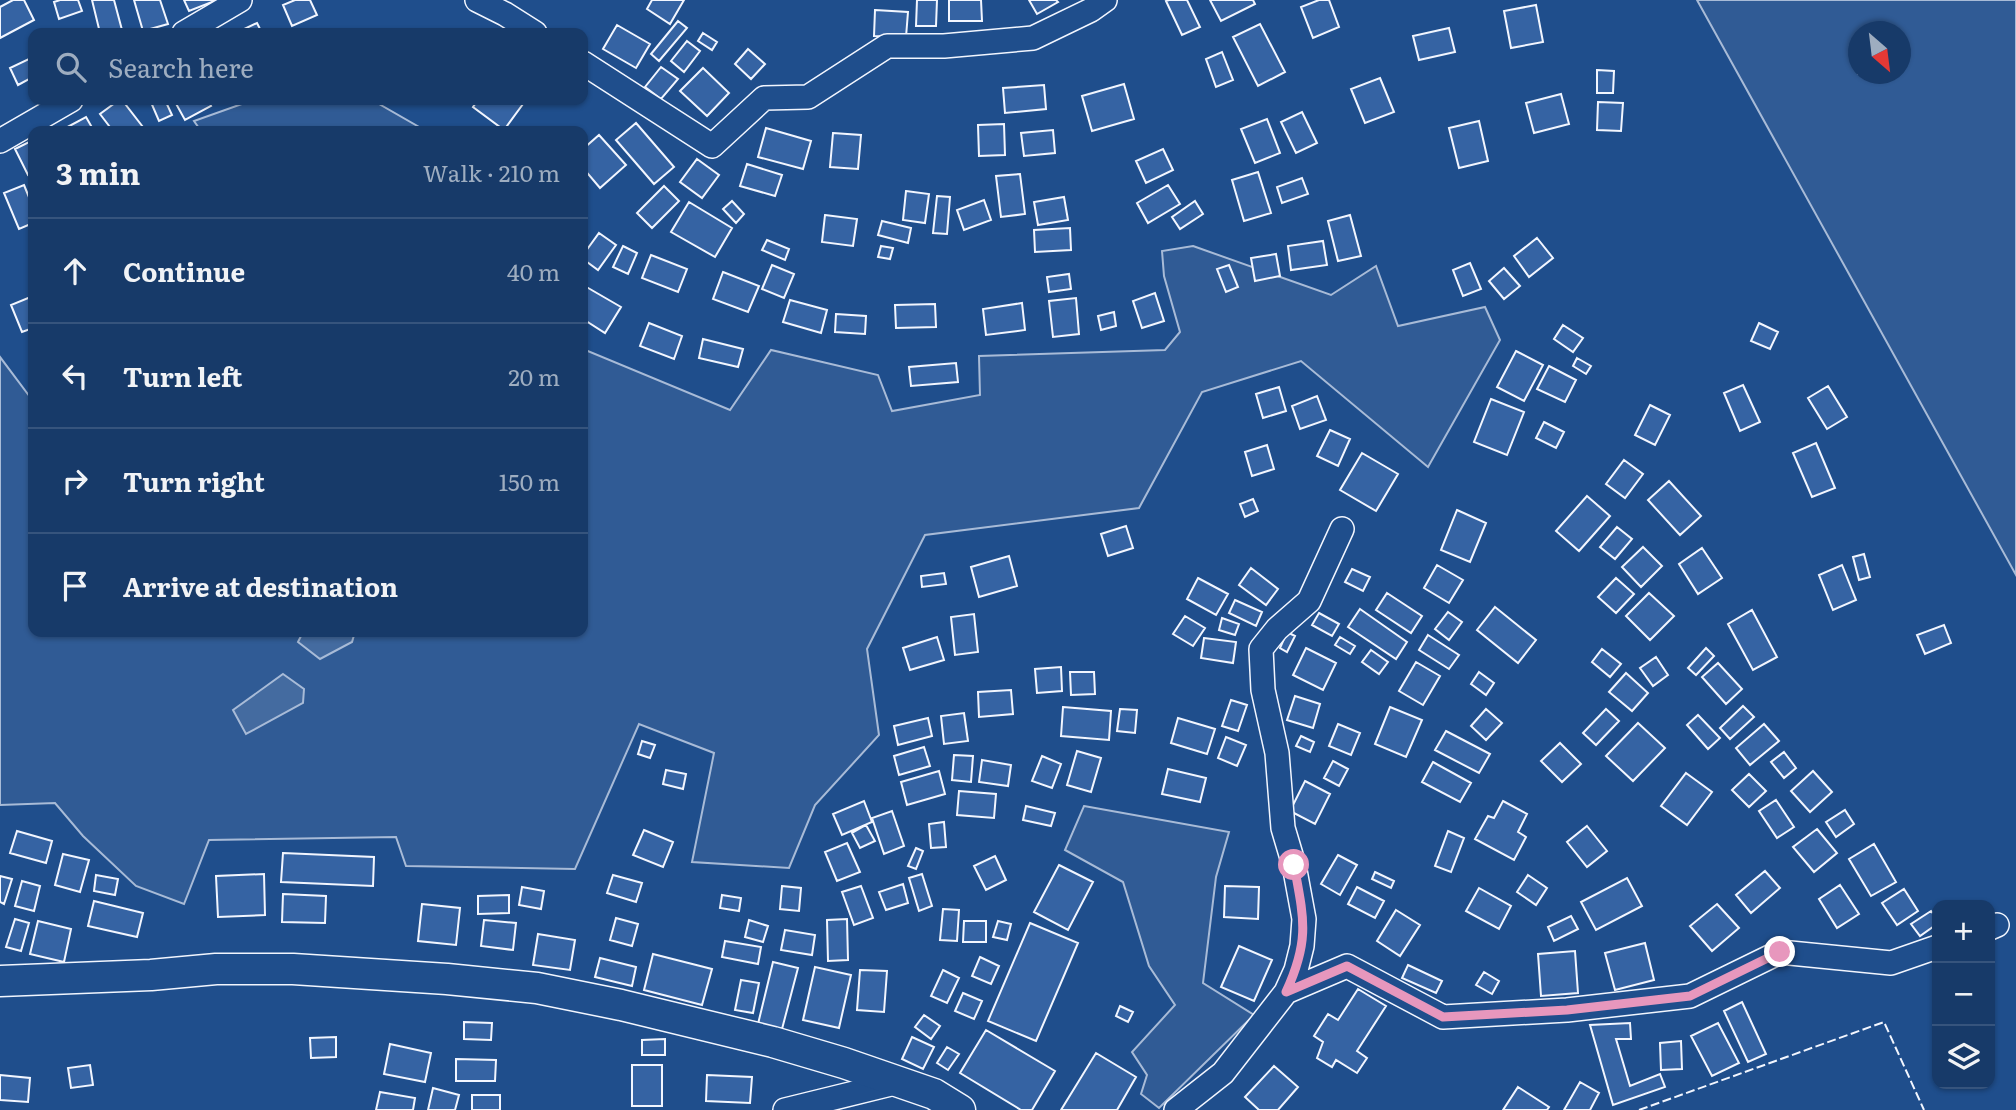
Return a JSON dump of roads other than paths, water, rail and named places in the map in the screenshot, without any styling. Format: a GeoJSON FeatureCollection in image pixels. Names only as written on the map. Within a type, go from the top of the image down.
{"type":"FeatureCollection","features":[{"type":"Feature","properties":{"kind":"main road"},"geometry":{"type":"LineString","coordinates":[[0,981],[216,969],[293,969],[537,988],[621,1005],[773,1042],[934,1094],[960,1110]]}},
{"type":"Feature","properties":{"kind":"street"},"geometry":{"type":"LineString","coordinates":[[192,28],[240,0]]}},
{"type":"Feature","properties":{"kind":"street"},"geometry":{"type":"LineString","coordinates":[[477,0],[528,28]]}},
{"type":"Feature","properties":{"kind":"street"},"geometry":{"type":"LineString","coordinates":[[588,66],[712,146],[764,98],[808,97],[887,46],[944,46],[1033,38],[1105,0]]}},
{"type":"Feature","properties":{"kind":"street"},"geometry":{"type":"LineString","coordinates":[[0,141],[62,105]]}},
{"type":"Feature","properties":{"kind":"street"},"geometry":{"type":"LineString","coordinates":[[1177,1110],[1223,1073],[1286,992],[1296,970],[1302,946],[1304,919],[1294,865],[1283,828],[1277,753],[1263,690],[1261,649],[1276,629],[1309,601],[1342,529]]}},
{"type":"Feature","properties":{"kind":"street"},"geometry":{"type":"LineString","coordinates":[[1286,992],[1347,966],[1443,1017],[1567,1010],[1690,996],[1780,952],[1891,963],[1932,949]]}},
{"type":"Feature","properties":{"kind":"street"},"geometry":{"type":"LineString","coordinates":[[785,1110],[899,1082]]}}]}
